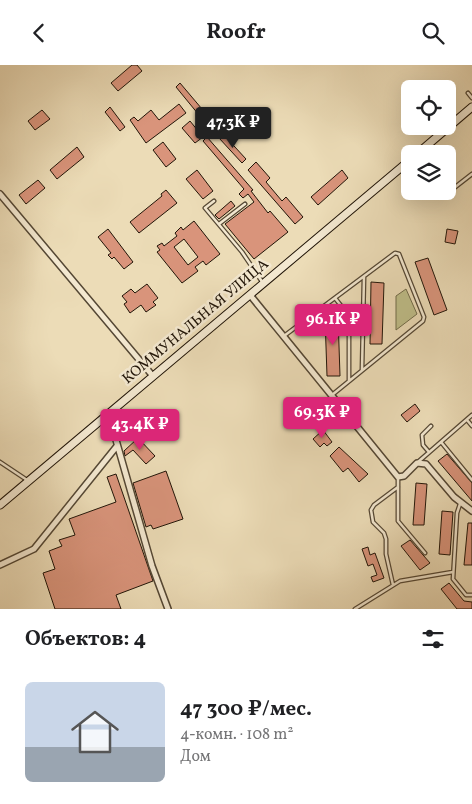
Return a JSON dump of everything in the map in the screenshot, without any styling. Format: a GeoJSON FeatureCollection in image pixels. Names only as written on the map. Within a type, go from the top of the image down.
{"type":"FeatureCollection","features":[{"type":"Feature","properties":{"kind":"main road"},"geometry":{"type":"LineString","coordinates":[[428,145],[472,107]]}},
{"type":"Feature","properties":{"kind":"main road","name":"КОММУНАЛЬНАЯ УЛИЦА"},"geometry":{"type":"LineString","coordinates":[[0,505],[401,167]]}},
{"type":"Feature","properties":{"kind":"street"},"geometry":{"type":"LineString","coordinates":[[0,194],[152,375]]}},
{"type":"Feature","properties":{"kind":"street"},"geometry":{"type":"LineString","coordinates":[[250,295],[398,477],[404,476],[417,463],[426,463],[460,504],[472,511]]}},
{"type":"Feature","properties":{"kind":"street"},"geometry":{"type":"LineString","coordinates":[[106,415],[112,426],[152,566],[168,609]]}},
{"type":"Feature","properties":{"kind":"street"},"geometry":{"type":"LineString","coordinates":[[0,565],[34,549],[117,446]]}},
{"type":"Feature","properties":{"kind":"lane"},"geometry":{"type":"LineString","coordinates":[[468,93],[472,98]]}},
{"type":"Feature","properties":{"kind":"lane"},"geometry":{"type":"LineString","coordinates":[[456,186],[472,174]]}},
{"type":"Feature","properties":{"kind":"lane"},"geometry":{"type":"LineString","coordinates":[[214,201],[205,208],[264,283]]}},
{"type":"Feature","properties":{"kind":"lane"},"geometry":{"type":"LineString","coordinates":[[219,224],[245,204]]}},
{"type":"Feature","properties":{"kind":"lane"},"geometry":{"type":"LineString","coordinates":[[284,336],[398,253],[424,317],[423,321],[332,395]]}},
{"type":"Feature","properties":{"kind":"lane"},"geometry":{"type":"LineString","coordinates":[[362,370],[364,276]]}},
{"type":"Feature","properties":{"kind":"lane"},"geometry":{"type":"LineString","coordinates":[[335,298],[349,316],[349,381]]}},
{"type":"Feature","properties":{"kind":"lane"},"geometry":{"type":"LineString","coordinates":[[417,463],[472,415]]}},
{"type":"Feature","properties":{"kind":"lane"},"geometry":{"type":"LineString","coordinates":[[467,420],[472,426]]}},
{"type":"Feature","properties":{"kind":"lane"},"geometry":{"type":"LineString","coordinates":[[429,452],[423,445],[422,435],[431,426]]}},
{"type":"Feature","properties":{"kind":"lane"},"geometry":{"type":"LineString","coordinates":[[440,442],[472,480]]}},
{"type":"Feature","properties":{"kind":"lane"},"geometry":{"type":"LineString","coordinates":[[0,462],[28,481]]}},
{"type":"Feature","properties":{"kind":"lane"},"geometry":{"type":"LineString","coordinates":[[398,477],[398,521],[426,553]]}},
{"type":"Feature","properties":{"kind":"lane"},"geometry":{"type":"LineString","coordinates":[[393,585],[386,554],[386,539],[384,533],[373,522],[370,510],[398,487]]}},
{"type":"Feature","properties":{"kind":"lane"},"geometry":{"type":"LineString","coordinates":[[460,504],[457,513],[453,579],[466,595],[472,595]]}},
{"type":"Feature","properties":{"kind":"lane"},"geometry":{"type":"LineString","coordinates":[[356,609],[400,581],[453,572]]}},
{"type":"Feature","properties":{"kind":"shaded area"},"geometry":{"type":"Polygon","coordinates":[[[406,289],[417,314],[396,330],[396,296],[406,289]]]}},
{"type":"Feature","properties":{"kind":"building"},"geometry":{"type":"Polygon","coordinates":[[[132,65],[137,65],[142,71],[118,91],[111,83],[132,65]]]}},
{"type":"Feature","properties":{"kind":"building"},"geometry":{"type":"Polygon","coordinates":[[[180,83],[213,122],[208,126],[176,87],[180,83]]]}},
{"type":"Feature","properties":{"kind":"building"},"geometry":{"type":"Polygon","coordinates":[[[179,104],[186,113],[146,143],[130,120],[134,117],[138,121],[151,110],[159,120],[179,104]]]}},
{"type":"Feature","properties":{"kind":"building"},"geometry":{"type":"Polygon","coordinates":[[[110,107],[125,127],[120,131],[105,112],[110,107]]]}},
{"type":"Feature","properties":{"kind":"building"},"geometry":{"type":"Polygon","coordinates":[[[42,110],[50,119],[35,130],[28,121],[42,110]]]}},
{"type":"Feature","properties":{"kind":"building"},"geometry":{"type":"Polygon","coordinates":[[[190,121],[203,137],[195,143],[182,128],[190,121]]]}},
{"type":"Feature","properties":{"kind":"building"},"geometry":{"type":"Polygon","coordinates":[[[223,134],[246,159],[242,163],[219,138],[223,134]]]}},
{"type":"Feature","properties":{"kind":"building"},"geometry":{"type":"Polygon","coordinates":[[[207,137],[253,190],[251,191],[268,213],[270,211],[288,232],[254,259],[225,224],[254,202],[248,194],[243,198],[239,194],[244,189],[203,141],[207,137]]]}},
{"type":"Feature","properties":{"kind":"building"},"geometry":{"type":"Polygon","coordinates":[[[163,142],[176,159],[166,167],[153,150],[163,142]]]}},
{"type":"Feature","properties":{"kind":"building"},"geometry":{"type":"Polygon","coordinates":[[[77,147],[84,157],[57,179],[50,170],[77,147]]]}},
{"type":"Feature","properties":{"kind":"building"},"geometry":{"type":"Polygon","coordinates":[[[256,162],[270,178],[266,182],[282,201],[286,197],[303,217],[295,224],[248,170],[256,162]]]}},
{"type":"Feature","properties":{"kind":"building"},"geometry":{"type":"Polygon","coordinates":[[[197,170],[213,191],[203,199],[186,179],[197,170]]]}},
{"type":"Feature","properties":{"kind":"building"},"geometry":{"type":"Polygon","coordinates":[[[342,170],[348,178],[318,205],[311,197],[342,170]]]}},
{"type":"Feature","properties":{"kind":"building"},"geometry":{"type":"Polygon","coordinates":[[[38,180],[45,188],[26,204],[19,195],[38,180]]]}},
{"type":"Feature","properties":{"kind":"building"},"geometry":{"type":"Polygon","coordinates":[[[166,190],[177,203],[139,233],[130,222],[162,196],[161,194],[166,190]]]}},
{"type":"Feature","properties":{"kind":"building"},"geometry":{"type":"Polygon","coordinates":[[[231,201],[235,206],[219,219],[215,215],[231,201]]]}},
{"type":"Feature","properties":{"kind":"building"},"geometry":{"type":"Polygon","coordinates":[[[194,221],[220,254],[206,265],[203,261],[195,267],[198,271],[182,283],[157,252],[160,250],[157,246],[162,243],[164,246],[177,236],[175,233],[181,227],[183,230],[194,221]],[[184,239],[174,247],[188,265],[198,257],[184,239]]]}},
{"type":"Feature","properties":{"kind":"building"},"geometry":{"type":"Polygon","coordinates":[[[108,229],[133,262],[124,269],[114,257],[112,259],[108,255],[111,253],[98,237],[108,229]]]}},
{"type":"Feature","properties":{"kind":"building"},"geometry":{"type":"Polygon","coordinates":[[[447,229],[458,231],[455,244],[445,242],[447,229]]]}},
{"type":"Feature","properties":{"kind":"building"},"geometry":{"type":"Polygon","coordinates":[[[428,258],[447,310],[434,315],[415,262],[428,258]]]}},
{"type":"Feature","properties":{"kind":"building"},"geometry":{"type":"Polygon","coordinates":[[[371,282],[384,283],[382,344],[370,344],[371,282]]]}},
{"type":"Feature","properties":{"kind":"building"},"geometry":{"type":"Polygon","coordinates":[[[147,284],[158,298],[153,302],[156,305],[146,312],[141,305],[130,313],[124,304],[127,302],[122,296],[131,289],[135,293],[147,284]]]}},
{"type":"Feature","properties":{"kind":"building"},"geometry":{"type":"Polygon","coordinates":[[[338,316],[340,376],[327,376],[325,317],[338,316]]]}},
{"type":"Feature","properties":{"kind":"building"},"geometry":{"type":"Polygon","coordinates":[[[303,400],[311,409],[302,417],[293,409],[303,400]]]}},
{"type":"Feature","properties":{"kind":"building"},"geometry":{"type":"Polygon","coordinates":[[[415,404],[420,411],[407,422],[401,415],[415,404]]]}},
{"type":"Feature","properties":{"kind":"building"},"geometry":{"type":"Polygon","coordinates":[[[323,430],[332,442],[327,446],[324,443],[320,447],[313,439],[323,430]]]}},
{"type":"Feature","properties":{"kind":"building"},"geometry":{"type":"Polygon","coordinates":[[[138,438],[155,456],[146,464],[133,450],[125,456],[124,451],[138,438]]]}},
{"type":"Feature","properties":{"kind":"building"},"geometry":{"type":"Polygon","coordinates":[[[339,447],[368,474],[359,482],[348,468],[343,472],[330,456],[339,447]]]}},
{"type":"Feature","properties":{"kind":"building"},"geometry":{"type":"Polygon","coordinates":[[[447,454],[472,483],[472,501],[438,461],[447,454]]]}},
{"type":"Feature","properties":{"kind":"building"},"geometry":{"type":"Polygon","coordinates":[[[166,471],[183,519],[153,529],[151,525],[146,527],[133,483],[166,471]]]}},
{"type":"Feature","properties":{"kind":"building"},"geometry":{"type":"Polygon","coordinates":[[[116,474],[153,581],[116,595],[121,609],[55,609],[43,573],[55,569],[49,551],[62,546],[59,540],[75,535],[69,519],[116,502],[107,477],[116,474]]]}},
{"type":"Feature","properties":{"kind":"building"},"geometry":{"type":"Polygon","coordinates":[[[416,483],[427,484],[424,525],[413,525],[416,483]]]}},
{"type":"Feature","properties":{"kind":"building"},"geometry":{"type":"Polygon","coordinates":[[[442,511],[453,512],[450,555],[439,554],[442,511]]]}},
{"type":"Feature","properties":{"kind":"building"},"geometry":{"type":"Polygon","coordinates":[[[468,523],[472,523],[472,565],[464,565],[468,523]]]}},
{"type":"Feature","properties":{"kind":"building"},"geometry":{"type":"Polygon","coordinates":[[[410,540],[430,563],[420,570],[401,546],[410,540]]]}},
{"type":"Feature","properties":{"kind":"building"},"geometry":{"type":"Polygon","coordinates":[[[368,547],[370,555],[375,553],[384,578],[373,582],[371,577],[377,575],[373,564],[368,566],[362,549],[368,547]]]}},
{"type":"Feature","properties":{"kind":"building"},"geometry":{"type":"Polygon","coordinates":[[[449,583],[464,601],[472,602],[472,609],[457,609],[441,589],[449,583]]]}}]}
